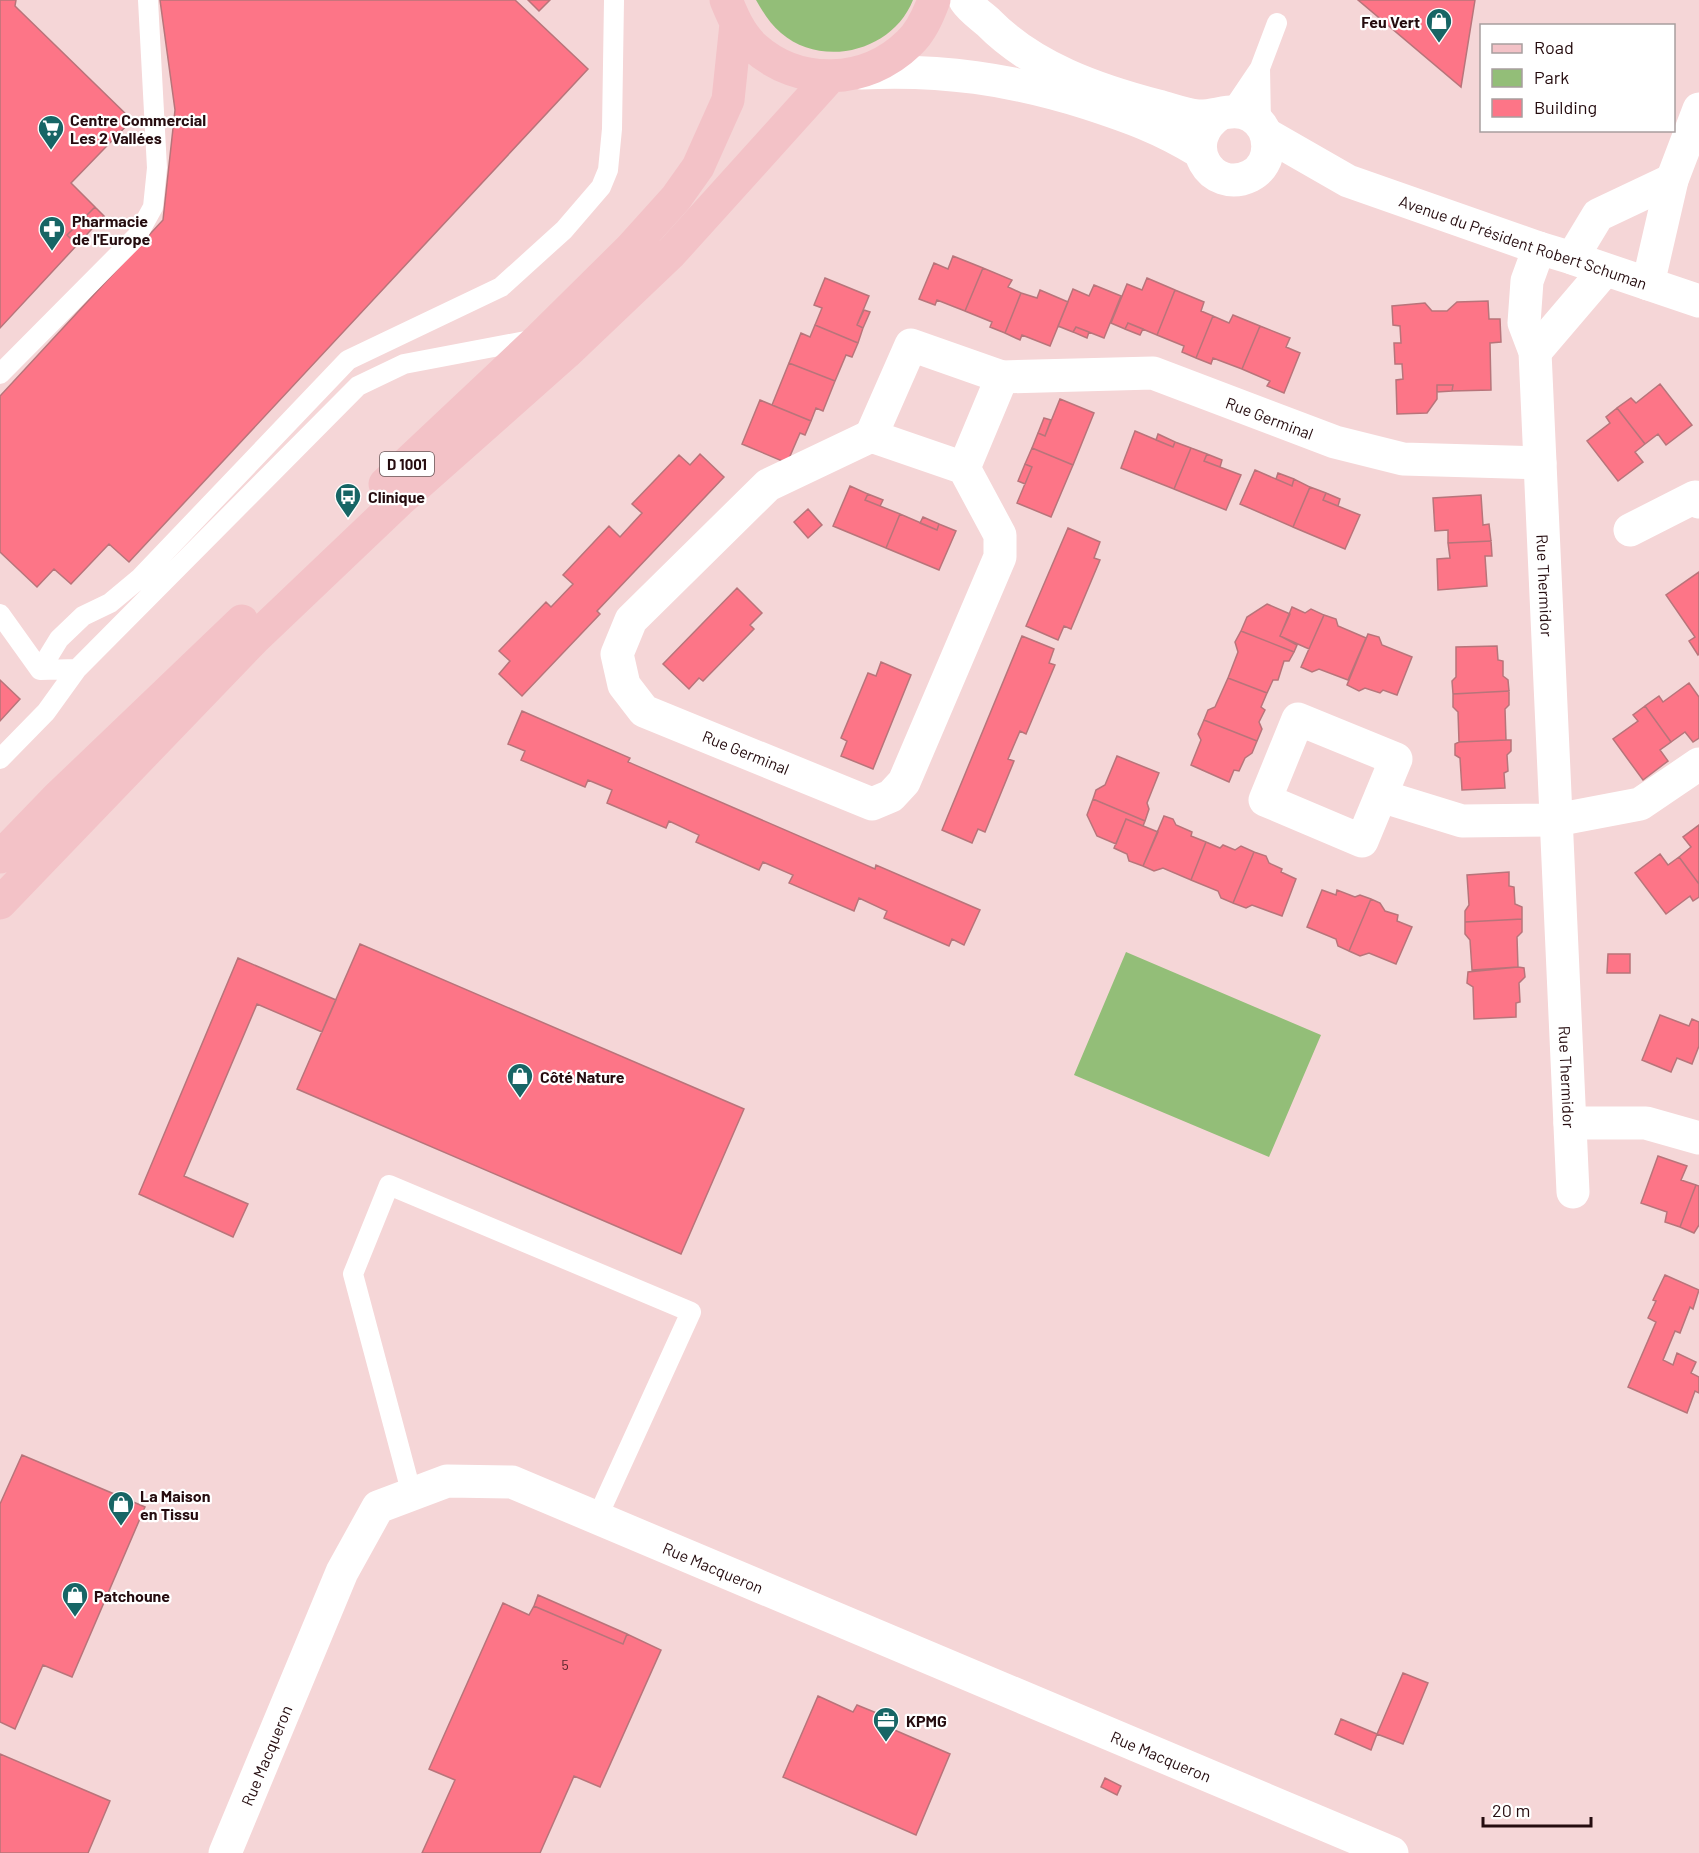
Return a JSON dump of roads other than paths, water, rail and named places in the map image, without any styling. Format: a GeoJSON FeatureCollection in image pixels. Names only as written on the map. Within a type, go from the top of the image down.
{"type":"FeatureCollection","features":[{"type":"Feature","properties":{"kind":"main road"},"geometry":{"type":"LineString","coordinates":[[731,12],[754,46],[777,63],[802,74],[846,75],[888,61],[910,42],[927,19],[934,0]]}},
{"type":"Feature","properties":{"kind":"main road","name":"D 1001"},"geometry":{"type":"LineString","coordinates":[[0,857],[117,741],[539,339],[630,249],[676,198],[698,167],[728,100],[731,12]]}},
{"type":"Feature","properties":{"kind":"main road","name":"D 1001"},"geometry":{"type":"LineString","coordinates":[[0,903],[255,638],[399,501],[566,353],[671,253],[846,75]]}},
{"type":"Feature","properties":{"kind":"street"},"geometry":{"type":"LineString","coordinates":[[965,0],[996,31],[1028,54],[1069,77],[1136,100],[1197,116],[1225,113],[1242,112],[1264,129],[1269,146],[1267,157],[1261,167],[1253,175],[1243,179],[1231,180],[1211,171],[1204,163],[1200,152],[1203,130],[1210,121],[1225,113]]}},
{"type":"Feature","properties":{"kind":"street"},"geometry":{"type":"LineString","coordinates":[[846,75],[903,71],[948,73],[1007,81],[1131,117],[1157,128],[1200,152]]}},
{"type":"Feature","properties":{"kind":"street"},"geometry":{"type":"LineString","coordinates":[[1648,284],[1672,180],[1699,109]]}},
{"type":"Feature","properties":{"kind":"street","name":"Avenue du Président Robert Schuman"},"geometry":{"type":"LineString","coordinates":[[1264,129],[1348,181],[1699,301]]}},
{"type":"Feature","properties":{"kind":"street","name":"Avenue du Président Robert Schuman"},"geometry":{"type":"LineString","coordinates":[[1253,175],[1299,176],[1348,181]]}},
{"type":"Feature","properties":{"kind":"street"},"geometry":{"type":"LineString","coordinates":[[1572,258],[1598,215],[1672,180]]}},
{"type":"Feature","properties":{"kind":"street","name":"Rue Thermidor"},"geometry":{"type":"LineString","coordinates":[[1539,248],[1527,280],[1524,323],[1536,352],[1573,1192]]}},
{"type":"Feature","properties":{"kind":"street"},"geometry":{"type":"LineString","coordinates":[[1536,352],[1605,270]]}},
{"type":"Feature","properties":{"kind":"street","name":"Rue Germinal"},"geometry":{"type":"LineString","coordinates":[[964,468],[1000,535],[1000,557],[904,782],[891,796],[872,804],[644,711],[624,685],[617,654],[631,620],[768,486],[871,436],[911,345],[1002,377],[1153,373],[1335,442],[1403,459],[1540,463]]}},
{"type":"Feature","properties":{"kind":"street"},"geometry":{"type":"LineString","coordinates":[[871,436],[964,468],[1002,377]]}},
{"type":"Feature","properties":{"kind":"street"},"geometry":{"type":"LineString","coordinates":[[1630,530],[1695,497],[1699,502]]}},
{"type":"Feature","properties":{"kind":"street"},"geometry":{"type":"LineString","coordinates":[[1381,796],[1462,821],[1556,820],[1640,804],[1699,764]]}},
{"type":"Feature","properties":{"kind":"street"},"geometry":{"type":"LineString","coordinates":[[1570,1123],[1646,1123],[1699,1138]]}},
{"type":"Feature","properties":{"kind":"street","name":"Rue Macqueron"},"geometry":{"type":"LineString","coordinates":[[225,1853],[342,1572],[378,1507],[447,1481],[512,1482],[1392,1853]]}},
{"type":"Feature","properties":{"kind":"lane"},"geometry":{"type":"LineString","coordinates":[[0,374],[137,236],[153,207],[157,168],[148,0]]}},
{"type":"Feature","properties":{"kind":"lane"},"geometry":{"type":"LineString","coordinates":[[40,670],[59,639],[82,616],[110,603],[140,578],[348,360],[501,288],[564,230],[601,187],[608,170],[612,129],[614,0]]}},
{"type":"Feature","properties":{"kind":"lane"},"geometry":{"type":"LineString","coordinates":[[1225,113],[1260,68],[1277,23]]}},
{"type":"Feature","properties":{"kind":"lane"},"geometry":{"type":"LineString","coordinates":[[1260,68],[1264,129]]}},
{"type":"Feature","properties":{"kind":"lane"},"geometry":{"type":"LineString","coordinates":[[0,759],[46,712],[77,669],[358,386],[404,364],[539,339]]}},
{"type":"Feature","properties":{"kind":"lane"},"geometry":{"type":"LineString","coordinates":[[0,614],[40,670]]}},
{"type":"Feature","properties":{"kind":"lane"},"geometry":{"type":"LineString","coordinates":[[40,670],[77,669]]}},
{"type":"Feature","properties":{"kind":"lane"},"geometry":{"type":"LineString","coordinates":[[412,1495],[353,1274],[389,1185],[691,1312],[597,1518]]}},
{"type":"Feature","properties":{"kind":"place","name":"Feu Vert"},"geometry":{"type":"Point","coordinates":[1439,44]}},
{"type":"Feature","properties":{"kind":"place","name":"Centre Commercial Les 2 Vallées"},"geometry":{"type":"Point","coordinates":[51,151]}},
{"type":"Feature","properties":{"kind":"place","name":"Pharmacie de l'Europe"},"geometry":{"type":"Point","coordinates":[52,252]}},
{"type":"Feature","properties":{"kind":"place","name":"Clinique"},"geometry":{"type":"Point","coordinates":[348,519]}},
{"type":"Feature","properties":{"kind":"place","name":"Côté Nature"},"geometry":{"type":"Point","coordinates":[520,1099]}},
{"type":"Feature","properties":{"kind":"place","name":"La Maison en Tissu"},"geometry":{"type":"Point","coordinates":[121,1527]}},
{"type":"Feature","properties":{"kind":"place","name":"Patchoune"},"geometry":{"type":"Point","coordinates":[75,1618]}},
{"type":"Feature","properties":{"kind":"place","name":"KPMG"},"geometry":{"type":"Point","coordinates":[886,1743]}}]}
